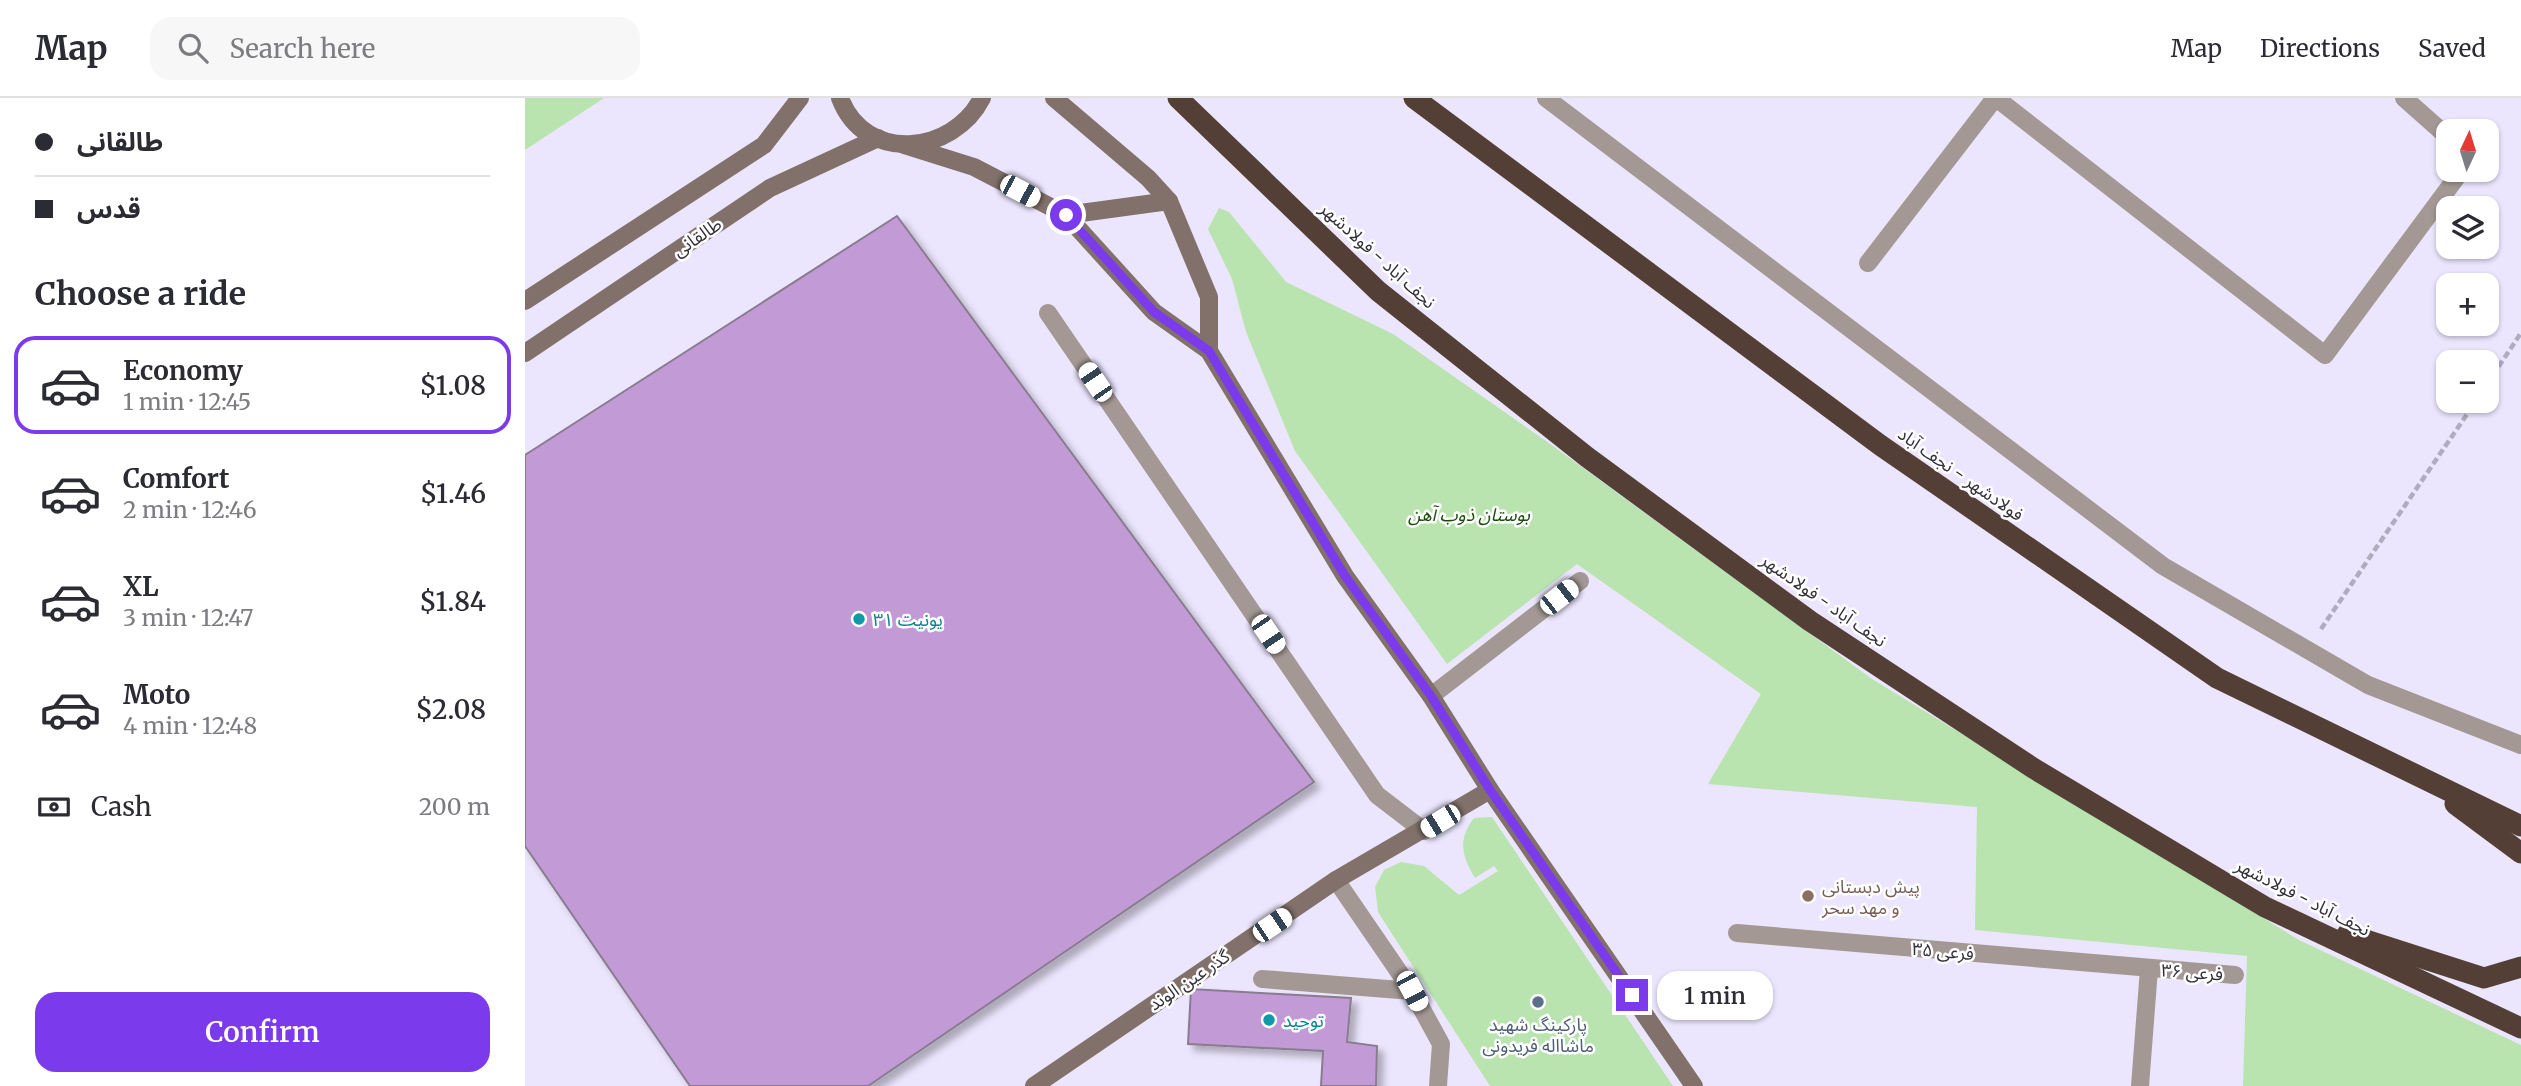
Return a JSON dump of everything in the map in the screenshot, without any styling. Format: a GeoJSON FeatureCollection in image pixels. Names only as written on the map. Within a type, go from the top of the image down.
{"type":"FeatureCollection","features":[{"type":"Feature","properties":{"kind":"highway","name":"نجف آباد - فولادشهر"},"geometry":{"type":"LineString","coordinates":[[1178,98],[1378,291],[1598,465],[1821,628],[2032,768],[2265,907],[2521,1028]]}},
{"type":"Feature","properties":{"kind":"highway","name":"فولادشهر - نجف آباد"},"geometry":{"type":"LineString","coordinates":[[1414,98],[1880,445],[2217,677],[2521,825]]}},
{"type":"Feature","properties":{"kind":"highway"},"geometry":{"type":"LineString","coordinates":[[2413,773],[2521,853]]}},
{"type":"Feature","properties":{"kind":"highway"},"geometry":{"type":"LineString","coordinates":[[2265,907],[2484,978],[2521,967]]}},
{"type":"Feature","properties":{"kind":"main road"},"geometry":{"type":"LineString","coordinates":[[525,301],[764,145],[800,98]]}},
{"type":"Feature","properties":{"kind":"main road"},"geometry":{"type":"LineString","coordinates":[[840,98],[857,124],[878,138],[974,167],[1066,215],[1154,312],[1209,351],[1345,576],[1431,696],[1490,790],[1694,1086]]}},
{"type":"Feature","properties":{"kind":"main road"},"geometry":{"type":"LineString","coordinates":[[904,145],[931,143],[955,132],[974,114],[982,98]]}},
{"type":"Feature","properties":{"kind":"main road"},"geometry":{"type":"LineString","coordinates":[[1054,98],[1148,178],[1169,201],[1209,297],[1209,351]]}},
{"type":"Feature","properties":{"kind":"main road","name":"طالقانی"},"geometry":{"type":"LineString","coordinates":[[525,353],[770,188],[878,138]]}},
{"type":"Feature","properties":{"kind":"main road"},"geometry":{"type":"LineString","coordinates":[[1066,215],[1169,201]]}},
{"type":"Feature","properties":{"kind":"main road","name":"گذر عین الوند"},"geometry":{"type":"LineString","coordinates":[[1034,1086],[1336,880],[1490,790]]}},
{"type":"Feature","properties":{"kind":"street"},"geometry":{"type":"LineString","coordinates":[[1546,98],[2163,566],[2368,685],[2521,745]]}},
{"type":"Feature","properties":{"kind":"street"},"geometry":{"type":"LineString","coordinates":[[1868,263],[1995,98],[2325,355],[2453,182]]}},
{"type":"Feature","properties":{"kind":"street"},"geometry":{"type":"LineString","coordinates":[[2404,98],[2436,126]]}},
{"type":"Feature","properties":{"kind":"street"},"geometry":{"type":"LineString","coordinates":[[1048,313],[1377,795],[1424,831]]}},
{"type":"Feature","properties":{"kind":"street"},"geometry":{"type":"LineString","coordinates":[[1431,696],[1580,581]]}},
{"type":"Feature","properties":{"kind":"street"},"geometry":{"type":"LineString","coordinates":[[1336,880],[1412,991],[1441,1044],[1438,1086]]}},
{"type":"Feature","properties":{"kind":"street","name":"فرعی ۳۵"},"geometry":{"type":"LineString","coordinates":[[1737,933],[2149,969]]}},
{"type":"Feature","properties":{"kind":"street"},"geometry":{"type":"LineString","coordinates":[[2140,1086],[2149,969]]}},
{"type":"Feature","properties":{"kind":"street","name":"فرعی ۳۶"},"geometry":{"type":"LineString","coordinates":[[2149,969],[2235,975]]}},
{"type":"Feature","properties":{"kind":"street"},"geometry":{"type":"LineString","coordinates":[[1262,979],[1412,991]]}},
{"type":"Feature","properties":{"kind":"path"},"geometry":{"type":"LineString","coordinates":[[2499,366],[2521,333]]}},
{"type":"Feature","properties":{"kind":"path"},"geometry":{"type":"LineString","coordinates":[[2307,650],[2468,413]]}},
{"type":"Feature","properties":{"kind":"green space"},"geometry":{"type":"Polygon","coordinates":[[[525,98],[604,98],[525,150],[525,98]]]}},
{"type":"Feature","properties":{"kind":"green space","name":"بوستان ذوب آهن"},"geometry":{"type":"Polygon","coordinates":[[[1219,208],[1229,212],[1286,282],[1393,334],[1553,446],[1872,679],[2299,940],[2521,1045],[2521,1086],[2243,1086],[2247,956],[1975,930],[1977,807],[1708,784],[1761,694],[1577,564],[1447,664],[1295,451],[1246,332],[1232,279],[1208,229],[1219,208]]]}},
{"type":"Feature","properties":{"kind":"green space"},"geometry":{"type":"Polygon","coordinates":[[[1492,817],[1673,1086],[1490,1086],[1378,912],[1375,887],[1384,870],[1401,862],[1424,866],[1459,895],[1498,871],[1494,866],[1475,878],[1463,848],[1465,834],[1474,818],[1492,817]]]}},
{"type":"Feature","properties":{"kind":"building","name":"یونیت ۳۱"},"geometry":{"type":"Polygon","coordinates":[[[897,216],[1314,782],[868,1086],[690,1086],[525,846],[525,455],[897,216]]]}},
{"type":"Feature","properties":{"kind":"building","name":"توحید"},"geometry":{"type":"Polygon","coordinates":[[[1191,989],[1351,998],[1347,1042],[1377,1046],[1376,1086],[1321,1086],[1323,1051],[1188,1044],[1191,989]]]}},
{"type":"Feature","properties":{"kind":"place","name":"یونیت ۳۱"},"geometry":{"type":"Point","coordinates":[859,619]}},
{"type":"Feature","properties":{"kind":"place","name":"پیش دبستانی و مهد سحر"},"geometry":{"type":"Point","coordinates":[1808,896]}},
{"type":"Feature","properties":{"kind":"place","name":"پارکینگ شهید ماشااله فریدونی"},"geometry":{"type":"Point","coordinates":[1538,1002]}},
{"type":"Feature","properties":{"kind":"place","name":"توحید"},"geometry":{"type":"Point","coordinates":[1269,1020]}},
{"type":"Feature","properties":{"kind":"route"},"geometry":{"type":"LineString","coordinates":[[1066,215],[1154,312],[1209,351],[1345,576],[1431,696],[1490,790],[1632,995]]}}]}
